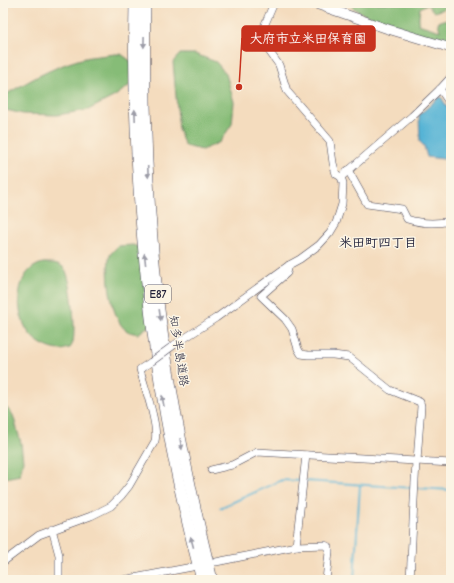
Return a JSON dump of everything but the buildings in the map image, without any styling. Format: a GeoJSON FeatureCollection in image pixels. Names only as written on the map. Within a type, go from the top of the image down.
{"type":"FeatureCollection","features":[{"type":"Feature","properties":{"kind":"highway","name":"知多半島道路"},"geometry":{"type":"LineString","coordinates":[[135,3],[134,58],[136,148],[142,238],[150,311],[160,381],[174,459],[202,580]]}},
{"type":"Feature","properties":{"kind":"highway","name":"知多半島道路"},"geometry":{"type":"LineString","coordinates":[[145,3],[144,58],[146,147],[159,310],[183,458],[212,580]]}},
{"type":"Feature","properties":{"kind":"main road"},"geometry":{"type":"LineString","coordinates":[[313,3],[388,29],[451,48]]}},
{"type":"Feature","properties":{"kind":"street"},"geometry":{"type":"LineString","coordinates":[[3,562],[38,535],[104,511],[121,496],[129,486],[156,437],[155,424],[140,369],[216,318],[289,265],[319,246],[336,223],[342,204],[343,183],[341,177],[336,174],[330,141],[287,91],[279,65],[261,40],[265,24],[274,3]]}},
{"type":"Feature","properties":{"kind":"street"},"geometry":{"type":"LineString","coordinates":[[341,177],[440,90],[451,77]]}},
{"type":"Feature","properties":{"kind":"street"},"geometry":{"type":"LineString","coordinates":[[440,90],[451,105]]}},
{"type":"Feature","properties":{"kind":"street"},"geometry":{"type":"LineString","coordinates":[[348,170],[367,204],[402,209],[407,219],[418,223],[440,223],[451,221]]}},
{"type":"Feature","properties":{"kind":"street"},"geometry":{"type":"LineString","coordinates":[[289,265],[287,273],[261,296],[285,319],[292,329],[301,354],[349,357],[390,390],[420,402],[421,406],[410,580]]}},
{"type":"Feature","properties":{"kind":"street"},"geometry":{"type":"LineString","coordinates":[[211,470],[232,465],[257,452],[451,463]]}},
{"type":"Feature","properties":{"kind":"street"},"geometry":{"type":"LineString","coordinates":[[296,546],[306,455]]}},
{"type":"Feature","properties":{"kind":"street"},"geometry":{"type":"LineString","coordinates":[[52,529],[59,555],[59,580]]}},
{"type":"Feature","properties":{"kind":"street"},"geometry":{"type":"LineString","coordinates":[[216,562],[296,546],[325,545],[329,547],[326,580]]}},
{"type":"Feature","properties":{"kind":"street"},"geometry":{"type":"LineString","coordinates":[[123,580],[192,567]]}},
{"type":"Feature","properties":{"kind":"green space"},"geometry":{"type":"Polygon","coordinates":[[[348,3],[449,3],[446,8],[434,12],[427,4],[420,8],[418,24],[440,31],[438,22],[451,18],[451,42],[450,44],[381,22],[356,10],[348,3]]]}},
{"type":"Feature","properties":{"kind":"green space"},"geometry":{"type":"Polygon","coordinates":[[[121,54],[132,62],[130,85],[115,96],[88,110],[57,115],[23,114],[6,110],[3,106],[3,97],[5,95],[46,72],[68,63],[90,57],[121,54]]]}},
{"type":"Feature","properties":{"kind":"green space"},"geometry":{"type":"Polygon","coordinates":[[[180,54],[195,54],[216,62],[226,74],[234,102],[232,124],[220,142],[202,150],[185,146],[179,131],[173,62],[180,54]]]}},
{"type":"Feature","properties":{"kind":"green space"},"geometry":{"type":"Polygon","coordinates":[[[133,245],[156,253],[150,325],[138,334],[126,330],[116,316],[110,295],[108,272],[110,255],[114,250],[118,246],[133,245]]]}},
{"type":"Feature","properties":{"kind":"green space"},"geometry":{"type":"Polygon","coordinates":[[[43,263],[54,263],[59,265],[64,268],[67,273],[74,316],[74,336],[73,343],[70,348],[57,350],[48,347],[32,336],[24,324],[19,303],[22,283],[26,274],[33,267],[43,263]]]}},
{"type":"Feature","properties":{"kind":"green space"},"geometry":{"type":"Polygon","coordinates":[[[3,404],[13,415],[21,443],[23,461],[20,475],[5,478],[3,478],[3,404]]]}},
{"type":"Feature","properties":{"kind":"water"},"geometry":{"type":"Polygon","coordinates":[[[441,97],[451,113],[451,160],[427,157],[424,146],[420,142],[419,115],[441,97]]]}},
{"type":"Feature","properties":{"kind":"waterway"},"geometry":{"type":"LineString","coordinates":[[220,508],[282,480],[301,481]]}},
{"type":"Feature","properties":{"kind":"waterway"},"geometry":{"type":"LineString","coordinates":[[305,481],[413,488]]}},
{"type":"Feature","properties":{"kind":"waterway"},"geometry":{"type":"LineString","coordinates":[[354,580],[360,485]]}},
{"type":"Feature","properties":{"kind":"waterway"},"geometry":{"type":"LineString","coordinates":[[417,488],[451,490]]}},
{"type":"Feature","properties":{"kind":"place","name":"大府市立米田保育園"},"geometry":{"type":"Point","coordinates":[239,87]}},
{"type":"Feature","properties":{"kind":"district","name":"米田町四丁目"},"geometry":{"type":"Point","coordinates":[378,242]}}]}
